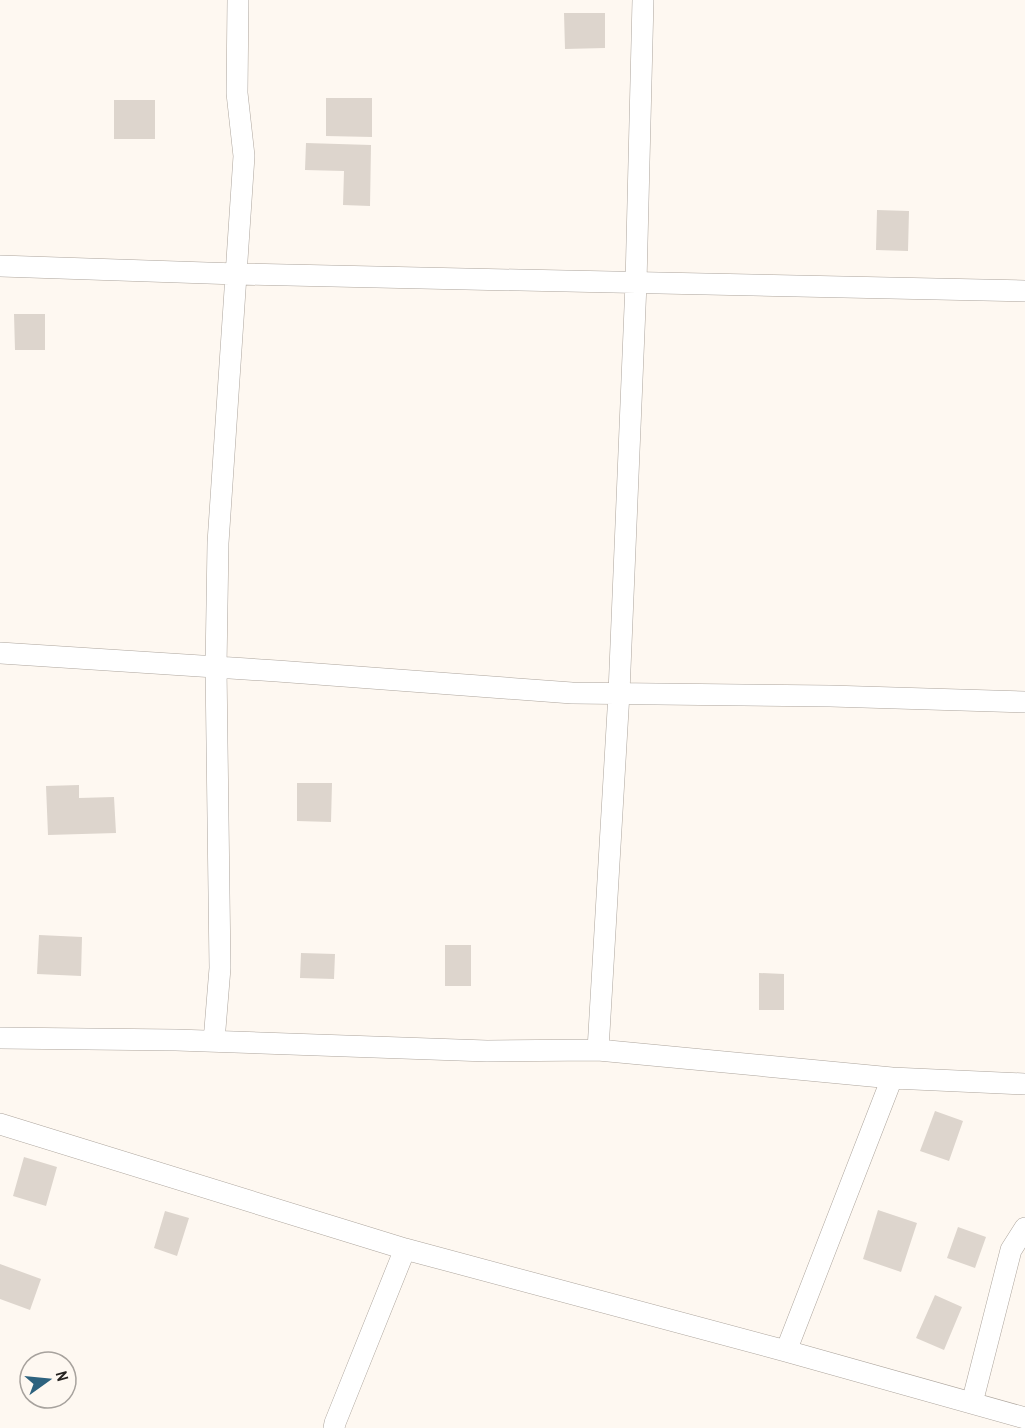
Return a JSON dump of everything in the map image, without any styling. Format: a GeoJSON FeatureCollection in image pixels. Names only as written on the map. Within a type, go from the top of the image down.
{"type":"FeatureCollection","features":[{"type":"Feature","properties":{"kind":"street"},"geometry":{"type":"LineString","coordinates":[[214,1041],[220,968],[216,667],[218,543],[244,156],[237,93],[238,0]]}},
{"type":"Feature","properties":{"kind":"street"},"geometry":{"type":"LineString","coordinates":[[598,1050],[619,693],[636,284],[643,0]]}},
{"type":"Feature","properties":{"kind":"street"},"geometry":{"type":"LineString","coordinates":[[0,266],[636,284],[1025,291]]}},
{"type":"Feature","properties":{"kind":"street"},"geometry":{"type":"LineString","coordinates":[[0,653],[572,693],[830,696],[1025,702]]}},
{"type":"Feature","properties":{"kind":"street"},"geometry":{"type":"LineString","coordinates":[[0,1038],[214,1041],[487,1051],[598,1050],[892,1078],[1025,1084]]}},
{"type":"Feature","properties":{"kind":"street"},"geometry":{"type":"LineString","coordinates":[[786,1351],[892,1078]]}},
{"type":"Feature","properties":{"kind":"street"},"geometry":{"type":"LineString","coordinates":[[0,1124],[405,1249],[1025,1418]]}},
{"type":"Feature","properties":{"kind":"street"},"geometry":{"type":"LineString","coordinates":[[972,1403],[1011,1250],[1025,1228]]}},
{"type":"Feature","properties":{"kind":"street"},"geometry":{"type":"LineString","coordinates":[[334,1428],[405,1249]]}},
{"type":"Feature","properties":{"kind":"building"},"geometry":{"type":"Polygon","coordinates":[[[564,13],[605,13],[605,48],[565,49],[564,13]]]}},
{"type":"Feature","properties":{"kind":"building"},"geometry":{"type":"Polygon","coordinates":[[[326,98],[372,98],[372,137],[326,136],[326,98]]]}},
{"type":"Feature","properties":{"kind":"building"},"geometry":{"type":"Polygon","coordinates":[[[114,100],[155,100],[155,139],[114,139],[114,100]]]}},
{"type":"Feature","properties":{"kind":"building"},"geometry":{"type":"Polygon","coordinates":[[[306,143],[371,145],[370,206],[343,205],[344,171],[305,170],[306,143]]]}},
{"type":"Feature","properties":{"kind":"building"},"geometry":{"type":"Polygon","coordinates":[[[877,210],[909,211],[908,251],[876,250],[877,210]]]}},
{"type":"Feature","properties":{"kind":"building"},"geometry":{"type":"Polygon","coordinates":[[[14,314],[45,314],[45,350],[15,350],[14,314]]]}},
{"type":"Feature","properties":{"kind":"building"},"geometry":{"type":"Polygon","coordinates":[[[297,783],[332,783],[331,822],[297,821],[297,783]]]}},
{"type":"Feature","properties":{"kind":"building"},"geometry":{"type":"Polygon","coordinates":[[[79,785],[79,798],[114,797],[116,833],[48,835],[46,786],[79,785]]]}},
{"type":"Feature","properties":{"kind":"building"},"geometry":{"type":"Polygon","coordinates":[[[39,935],[82,937],[81,976],[37,974],[39,935]]]}},
{"type":"Feature","properties":{"kind":"building"},"geometry":{"type":"Polygon","coordinates":[[[445,945],[471,945],[471,986],[445,986],[445,945]]]}},
{"type":"Feature","properties":{"kind":"building"},"geometry":{"type":"Polygon","coordinates":[[[301,953],[335,954],[334,979],[300,978],[301,953]]]}},
{"type":"Feature","properties":{"kind":"building"},"geometry":{"type":"Polygon","coordinates":[[[759,973],[784,974],[784,1010],[759,1010],[759,973]]]}},
{"type":"Feature","properties":{"kind":"building"},"geometry":{"type":"Polygon","coordinates":[[[935,1111],[963,1121],[949,1161],[920,1151],[935,1111]]]}},
{"type":"Feature","properties":{"kind":"building"},"geometry":{"type":"Polygon","coordinates":[[[24,1157],[57,1167],[46,1206],[13,1196],[24,1157]]]}},
{"type":"Feature","properties":{"kind":"building"},"geometry":{"type":"Polygon","coordinates":[[[878,1210],[917,1223],[901,1272],[863,1259],[878,1210]]]}},
{"type":"Feature","properties":{"kind":"building"},"geometry":{"type":"Polygon","coordinates":[[[165,1211],[189,1218],[177,1256],[154,1248],[165,1211]]]}},
{"type":"Feature","properties":{"kind":"building"},"geometry":{"type":"Polygon","coordinates":[[[958,1227],[986,1237],[975,1268],[947,1258],[958,1227]]]}},
{"type":"Feature","properties":{"kind":"building"},"geometry":{"type":"Polygon","coordinates":[[[0,1264],[41,1279],[30,1310],[0,1299],[0,1264]]]}},
{"type":"Feature","properties":{"kind":"building"},"geometry":{"type":"Polygon","coordinates":[[[935,1295],[962,1307],[944,1350],[916,1338],[935,1295]]]}}]}
